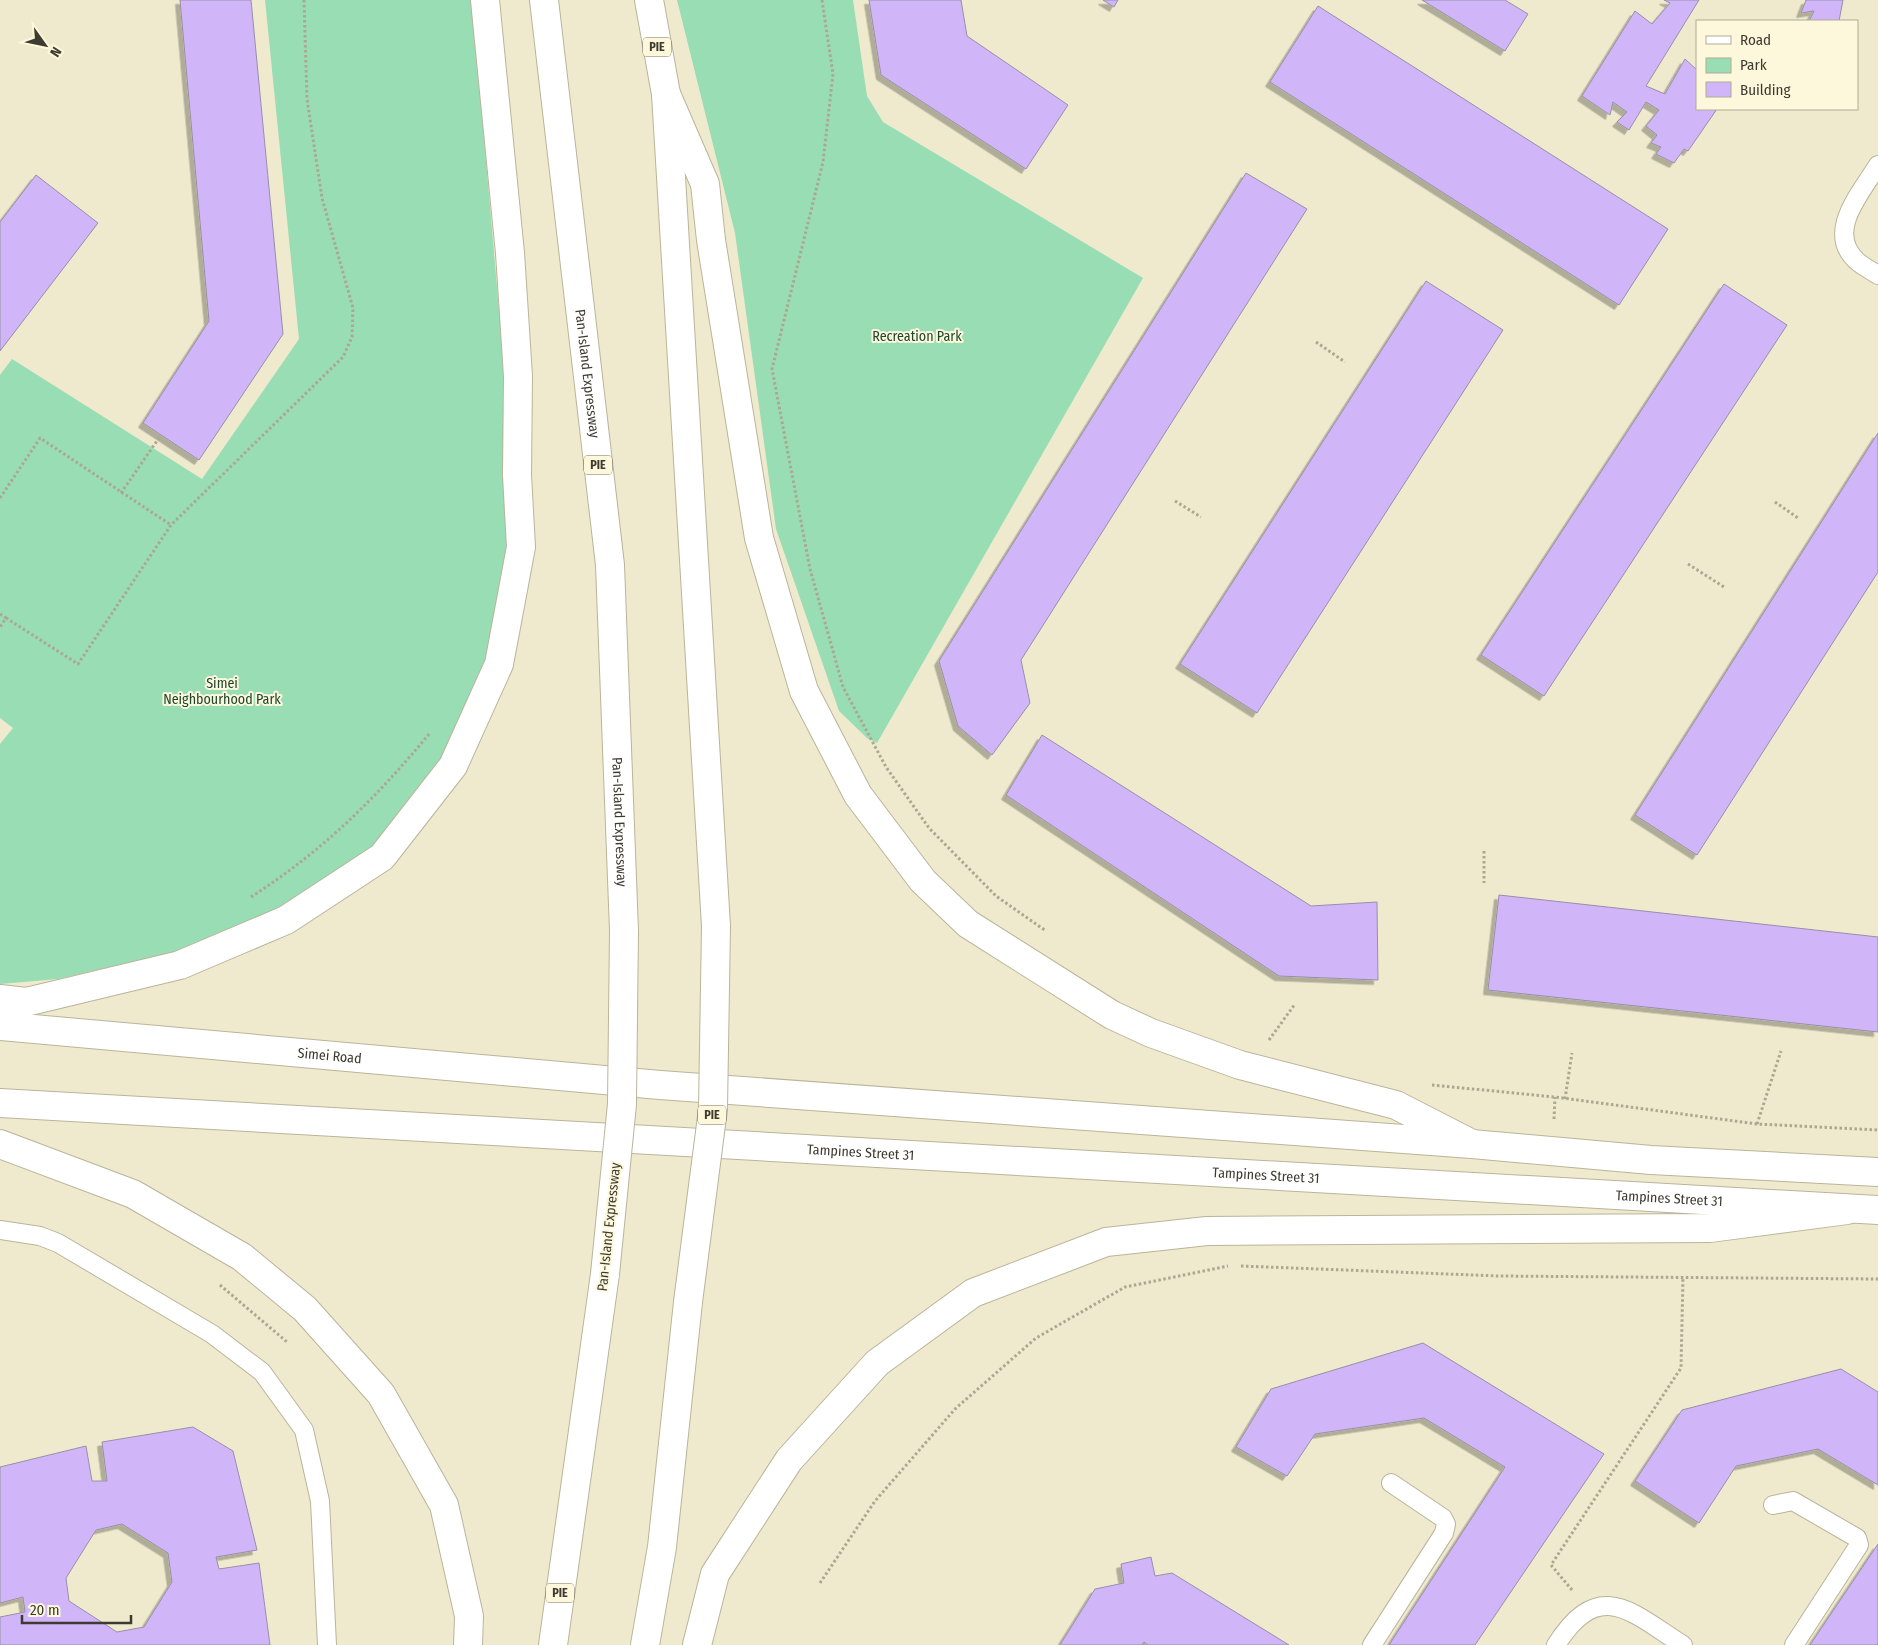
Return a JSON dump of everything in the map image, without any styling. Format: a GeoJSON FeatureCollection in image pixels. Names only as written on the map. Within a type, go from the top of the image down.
{"type":"FeatureCollection","features":[{"type":"Feature","properties":{"kind":"main road"},"geometry":{"type":"LineString","coordinates":[[0,999],[26,1002],[180,965],[286,920],[382,857],[453,766],[499,664],[521,547],[517,475],[518,376],[510,253],[490,75],[485,0]]}},
{"type":"Feature","properties":{"kind":"main road","name":"Pan-Island Expressway"},"geometry":{"type":"LineString","coordinates":[[544,0],[610,565],[624,932],[622,1104],[605,1274],[553,1645]]}},
{"type":"Feature","properties":{"kind":"main road","name":"PIE"},"geometry":{"type":"LineString","coordinates":[[645,1645],[662,1547],[688,1302],[713,1109],[716,926],[666,94],[649,0]]}},
{"type":"Feature","properties":{"kind":"main road"},"geometry":{"type":"LineString","coordinates":[[666,94],[705,184],[711,240],[759,538],[804,691],[858,795],[923,881],[968,924],[1112,1015],[1152,1033],[1240,1065],[1396,1105],[1472,1144],[1650,1160],[1878,1172]]}},
{"type":"Feature","properties":{"kind":"main road","name":"Simei Road"},"geometry":{"type":"LineString","coordinates":[[0,1026],[660,1085],[1472,1144]]}},
{"type":"Feature","properties":{"kind":"main road","name":"Tampines Street 31"},"geometry":{"type":"LineString","coordinates":[[0,1103],[654,1142],[1544,1189],[1847,1210],[1878,1210]]}},
{"type":"Feature","properties":{"kind":"main road"},"geometry":{"type":"LineString","coordinates":[[0,1144],[133,1194],[242,1257],[305,1309],[381,1394],[444,1505],[469,1616],[468,1645]]}},
{"type":"Feature","properties":{"kind":"main road"},"geometry":{"type":"LineString","coordinates":[[697,1645],[715,1574],[789,1460],[877,1363],[973,1292],[1106,1242],[1207,1231],[1710,1228],[1847,1210]]}},
{"type":"Feature","properties":{"kind":"main road"},"geometry":{"type":"LineString","coordinates":[[543,1645],[567,1542]]}},
{"type":"Feature","properties":{"kind":"lane"},"geometry":{"type":"LineString","coordinates":[[1878,165],[1843,225],[1844,243],[1857,261],[1878,275]]}},
{"type":"Feature","properties":{"kind":"lane"},"geometry":{"type":"LineString","coordinates":[[0,1230],[40,1236],[58,1243],[212,1334],[262,1372],[304,1430],[320,1501],[328,1645]]}},
{"type":"Feature","properties":{"kind":"lane"},"geometry":{"type":"LineString","coordinates":[[1372,1645],[1444,1533],[1446,1524],[1443,1518],[1391,1483]]}},
{"type":"Feature","properties":{"kind":"lane"},"geometry":{"type":"LineString","coordinates":[[1773,1505],[1792,1501],[1857,1538],[1858,1542],[1858,1545],[1794,1645]]}},
{"type":"Feature","properties":{"kind":"lane"},"geometry":{"type":"LineString","coordinates":[[1556,1645],[1567,1627],[1588,1609],[1609,1606],[1626,1609],[1683,1645]]}},
{"type":"Feature","properties":{"kind":"path"},"geometry":{"type":"LineString","coordinates":[[0,614],[78,664],[171,525],[343,357],[352,336],[353,308],[322,198],[308,108],[304,0]]}},
{"type":"Feature","properties":{"kind":"path"},"geometry":{"type":"LineString","coordinates":[[822,0],[832,74],[823,162],[772,369],[810,569],[843,687],[886,767],[936,834],[996,896],[1050,934]]}},
{"type":"Feature","properties":{"kind":"path"},"geometry":{"type":"LineString","coordinates":[[1316,342],[1345,362]]}},
{"type":"Feature","properties":{"kind":"path"},"geometry":{"type":"LineString","coordinates":[[121,493],[160,435]]}},
{"type":"Feature","properties":{"kind":"path"},"geometry":{"type":"LineString","coordinates":[[0,498],[40,438],[171,525]]}},
{"type":"Feature","properties":{"kind":"path"},"geometry":{"type":"LineString","coordinates":[[1175,502],[1202,518]]}},
{"type":"Feature","properties":{"kind":"path"},"geometry":{"type":"LineString","coordinates":[[1775,502],[1798,518]]}},
{"type":"Feature","properties":{"kind":"path"},"geometry":{"type":"LineString","coordinates":[[1688,564],[1724,587]]}},
{"type":"Feature","properties":{"kind":"path"},"geometry":{"type":"LineString","coordinates":[[0,627],[6,618]]}},
{"type":"Feature","properties":{"kind":"path"},"geometry":{"type":"LineString","coordinates":[[249,898],[290,872],[336,835],[387,784],[435,727]]}},
{"type":"Feature","properties":{"kind":"path"},"geometry":{"type":"LineString","coordinates":[[1484,851],[1484,883]]}},
{"type":"Feature","properties":{"kind":"path"},"geometry":{"type":"LineString","coordinates":[[1267,1043],[1295,1004]]}},
{"type":"Feature","properties":{"kind":"path"},"geometry":{"type":"LineString","coordinates":[[1757,1124],[1781,1051]]}},
{"type":"Feature","properties":{"kind":"path"},"geometry":{"type":"LineString","coordinates":[[1564,1099],[1572,1053]]}},
{"type":"Feature","properties":{"kind":"path"},"geometry":{"type":"LineString","coordinates":[[1429,1084],[1757,1124],[1878,1130]]}},
{"type":"Feature","properties":{"kind":"path"},"geometry":{"type":"LineString","coordinates":[[820,1583],[875,1501],[955,1409],[1036,1338],[1125,1287],[1229,1266]]}},
{"type":"Feature","properties":{"kind":"path"},"geometry":{"type":"LineString","coordinates":[[1238,1266],[1499,1276],[1878,1278]]}},
{"type":"Feature","properties":{"kind":"path"},"geometry":{"type":"LineString","coordinates":[[1588,1609],[1552,1565],[1681,1368],[1683,1277]]}},
{"type":"Feature","properties":{"kind":"path"},"geometry":{"type":"LineString","coordinates":[[219,1284],[293,1347]]}},
{"type":"Feature","properties":{"kind":"green space","name":"Simei Neighbourhood Park"},"geometry":{"type":"Polygon","coordinates":[[[265,0],[472,0],[505,379],[508,544],[486,659],[442,758],[371,849],[279,908],[174,952],[58,979],[0,984],[0,744],[13,728],[0,718],[0,375],[12,359],[202,479],[299,339],[265,0]]]}},
{"type":"Feature","properties":{"kind":"green space","name":"Recreation Park"},"geometry":{"type":"Polygon","coordinates":[[[677,0],[853,0],[867,96],[883,122],[1143,278],[877,743],[867,738],[839,711],[776,529],[735,233],[677,0]]]}},
{"type":"Feature","properties":{"kind":"building"},"geometry":{"type":"Polygon","coordinates":[[[180,0],[251,0],[283,334],[199,460],[143,423],[209,321],[180,0]]]}},
{"type":"Feature","properties":{"kind":"building"},"geometry":{"type":"Polygon","coordinates":[[[869,0],[961,0],[967,36],[1068,105],[1026,169],[881,75],[869,0]]]}},
{"type":"Feature","properties":{"kind":"building"},"geometry":{"type":"Polygon","coordinates":[[[1103,0],[1118,0],[1114,7],[1103,0]]]}},
{"type":"Feature","properties":{"kind":"building"},"geometry":{"type":"Polygon","coordinates":[[[1422,0],[1505,0],[1528,14],[1505,51],[1422,0]]]}},
{"type":"Feature","properties":{"kind":"building"},"geometry":{"type":"Polygon","coordinates":[[[1664,0],[1699,0],[1646,86],[1665,94],[1685,59],[1696,69],[1696,110],[1716,110],[1688,151],[1684,149],[1674,163],[1656,154],[1661,147],[1651,143],[1657,135],[1646,126],[1659,110],[1646,102],[1629,130],[1617,122],[1627,112],[1613,102],[1610,115],[1582,96],[1635,11],[1652,24],[1670,3],[1664,0]]]}},
{"type":"Feature","properties":{"kind":"building"},"geometry":{"type":"Polygon","coordinates":[[[1806,0],[1843,0],[1839,20],[1810,20],[1814,11],[1801,13],[1806,0]]]}},
{"type":"Feature","properties":{"kind":"building"},"geometry":{"type":"Polygon","coordinates":[[[1318,6],[1668,229],[1619,305],[1270,82],[1318,6]]]}},
{"type":"Feature","properties":{"kind":"building"},"geometry":{"type":"Polygon","coordinates":[[[1246,173],[1307,209],[1021,660],[1030,703],[992,755],[958,726],[939,661],[1246,173]]]}},
{"type":"Feature","properties":{"kind":"building"},"geometry":{"type":"Polygon","coordinates":[[[36,175],[98,223],[0,351],[0,222],[36,175]]]}},
{"type":"Feature","properties":{"kind":"building"},"geometry":{"type":"Polygon","coordinates":[[[1426,281],[1503,330],[1257,713],[1180,664],[1426,281]]]}},
{"type":"Feature","properties":{"kind":"building"},"geometry":{"type":"Polygon","coordinates":[[[1724,284],[1787,325],[1544,696],[1481,655],[1724,284]]]}},
{"type":"Feature","properties":{"kind":"building"},"geometry":{"type":"Polygon","coordinates":[[[1878,433],[1878,572],[1697,855],[1635,815],[1878,433]]]}},
{"type":"Feature","properties":{"kind":"building"},"geometry":{"type":"Polygon","coordinates":[[[1042,735],[1311,906],[1377,902],[1378,980],[1279,976],[1006,795],[1042,735]]]}},
{"type":"Feature","properties":{"kind":"building"},"geometry":{"type":"Polygon","coordinates":[[[1499,895],[1878,937],[1878,1032],[1488,990],[1499,895]]]}},
{"type":"Feature","properties":{"kind":"building"},"geometry":{"type":"Polygon","coordinates":[[[1423,1343],[1604,1454],[1475,1645],[1389,1645],[1505,1467],[1424,1418],[1315,1434],[1287,1476],[1236,1447],[1271,1389],[1423,1343]]]}},
{"type":"Feature","properties":{"kind":"building"},"geometry":{"type":"Polygon","coordinates":[[[1841,1369],[1878,1392],[1878,1485],[1818,1449],[1736,1466],[1699,1523],[1635,1481],[1682,1410],[1841,1369]]]}},
{"type":"Feature","properties":{"kind":"building"},"geometry":{"type":"Polygon","coordinates":[[[193,1427],[233,1451],[257,1550],[216,1557],[219,1569],[259,1563],[270,1645],[0,1645],[0,1617],[25,1612],[23,1597],[0,1603],[0,1467],[86,1446],[92,1481],[107,1481],[102,1442],[193,1427]],[[122,1524],[96,1530],[66,1578],[69,1601],[117,1632],[144,1627],[172,1582],[168,1553],[122,1524]]]}},
{"type":"Feature","properties":{"kind":"building"},"geometry":{"type":"Polygon","coordinates":[[[1878,1544],[1878,1645],[1810,1645],[1878,1544]]]}},
{"type":"Feature","properties":{"kind":"building"},"geometry":{"type":"Polygon","coordinates":[[[1151,1557],[1155,1576],[1172,1573],[1289,1645],[1148,1645],[1144,1642],[1142,1645],[1060,1645],[1095,1589],[1124,1583],[1121,1564],[1151,1557]]]}}]}
